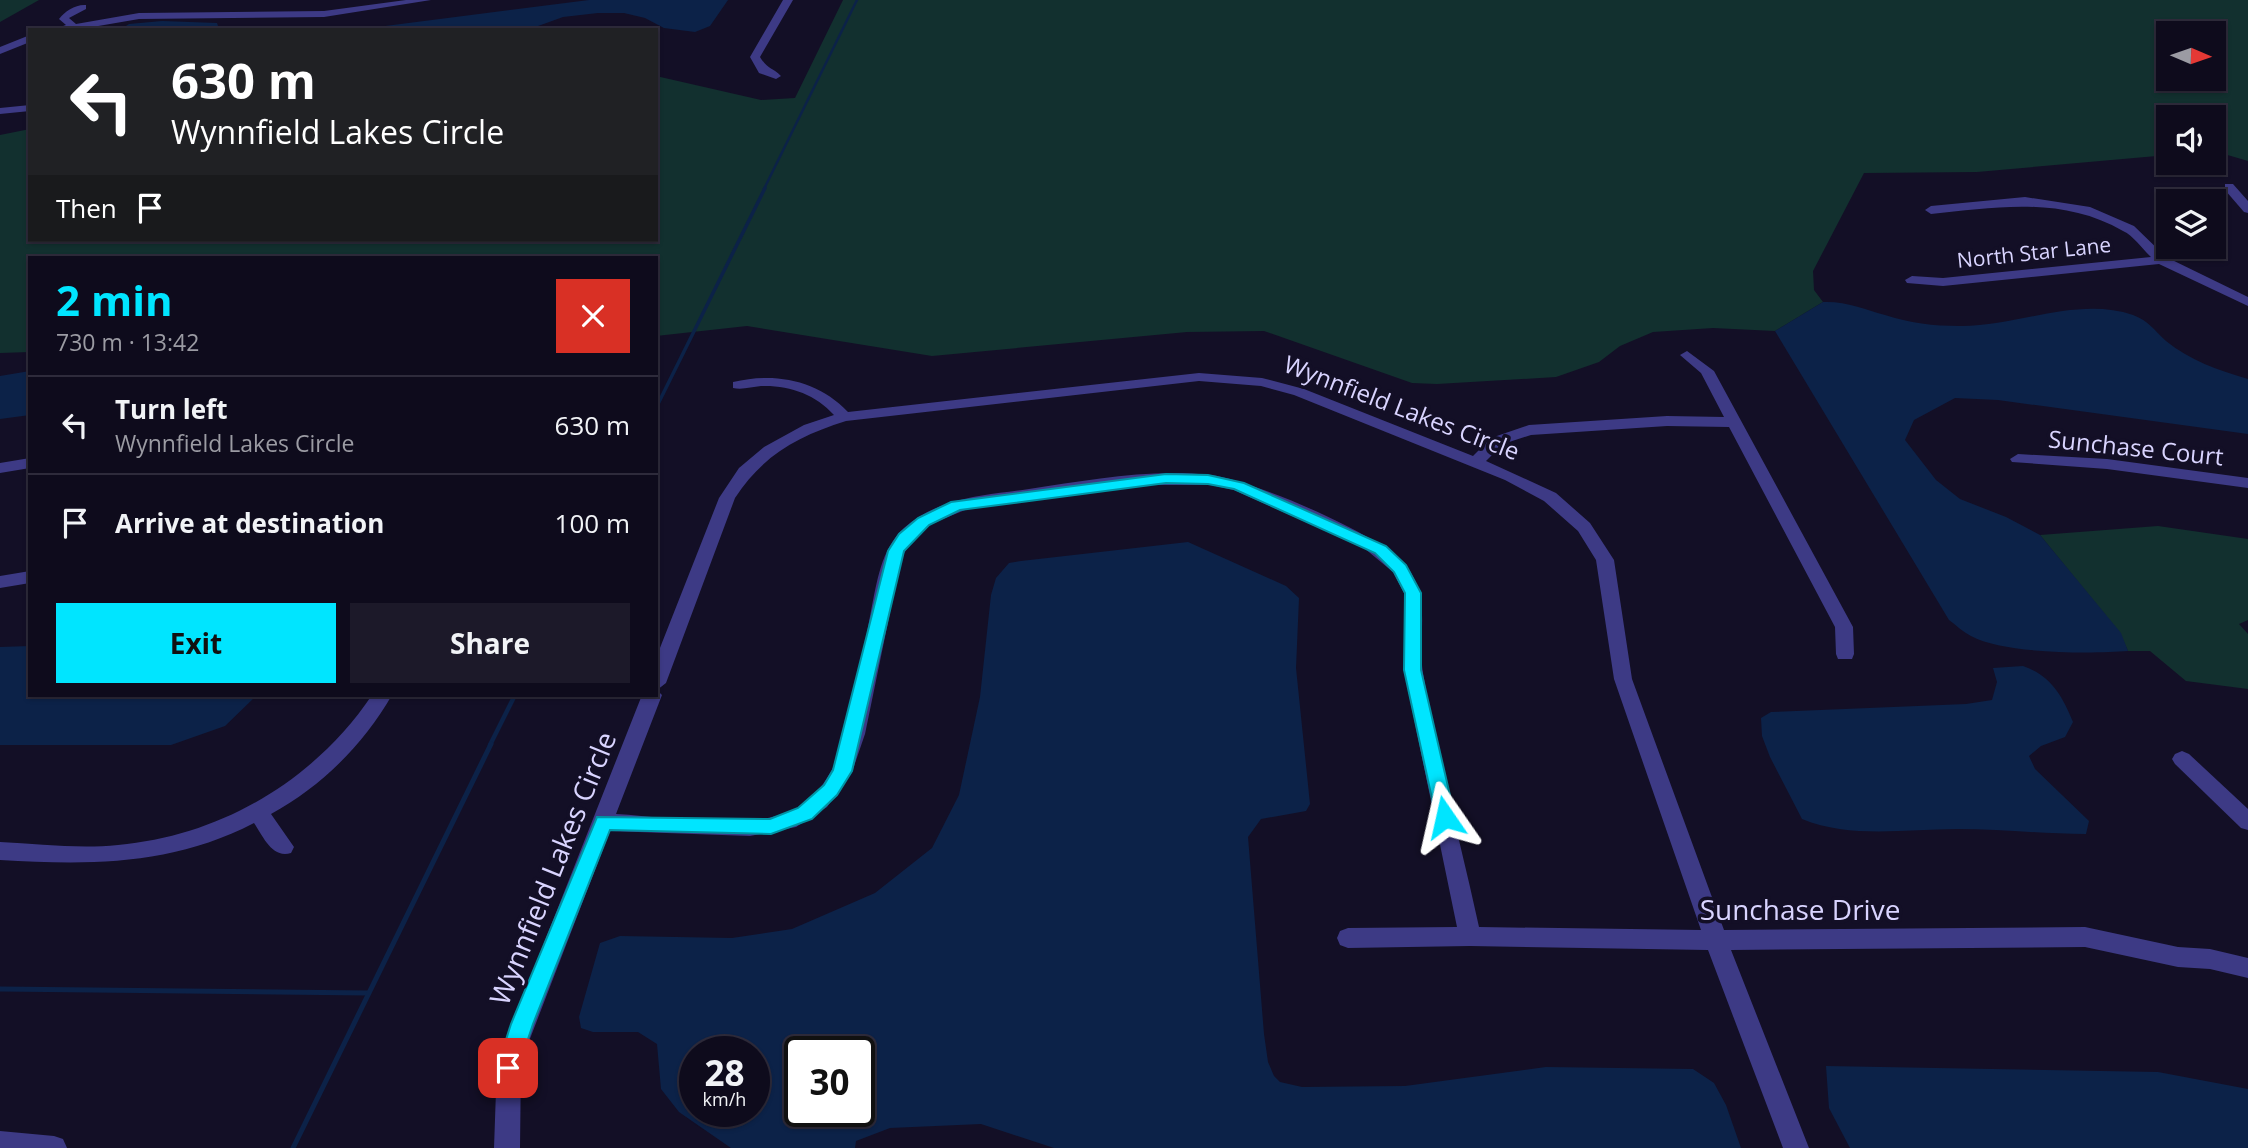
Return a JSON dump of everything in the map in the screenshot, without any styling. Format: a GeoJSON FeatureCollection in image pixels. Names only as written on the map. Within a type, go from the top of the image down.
{"type":"FeatureCollection","features":[{"type":"Feature","properties":{"kind":"street"},"geometry":{"type":"LineString","coordinates":[[246,26],[282,0]]}},
{"type":"Feature","properties":{"kind":"street"},"geometry":{"type":"LineString","coordinates":[[62,28],[139,16],[263,14],[322,19],[426,0]]}},
{"type":"Feature","properties":{"kind":"street"},"geometry":{"type":"LineString","coordinates":[[776,76],[763,71],[755,57],[788,0]]}},
{"type":"Feature","properties":{"kind":"street"},"geometry":{"type":"LineString","coordinates":[[72,25],[64,19],[83,7]]}},
{"type":"Feature","properties":{"kind":"street"},"geometry":{"type":"LineString","coordinates":[[0,51],[28,39]]}},
{"type":"Feature","properties":{"kind":"street"},"geometry":{"type":"LineString","coordinates":[[0,111],[28,108]]}},
{"type":"Feature","properties":{"kind":"street"},"geometry":{"type":"LineString","coordinates":[[2229,187],[2248,209]]}},
{"type":"Feature","properties":{"kind":"street"},"geometry":{"type":"LineString","coordinates":[[1931,210],[2025,201],[2090,205],[2130,229],[2161,260],[2248,302]]}},
{"type":"Feature","properties":{"kind":"street","name":"North Star Lane"},"geometry":{"type":"LineString","coordinates":[[1912,280],[1943,282],[2161,260]]}},
{"type":"Feature","properties":{"kind":"street"},"geometry":{"type":"LineString","coordinates":[[1687,355],[1707,372],[1844,627],[1845,654]]}},
{"type":"Feature","properties":{"kind":"street","name":"Wynnfield Lakes Circle"},"geometry":{"type":"LineString","coordinates":[[658,678],[727,498],[741,476],[759,458],[789,438],[844,417],[1145,381],[1199,377],[1233,379],[1299,392],[1476,462],[1550,497],[1584,527],[1600,549],[1609,579],[1623,679],[1716,940],[1797,1148]]}},
{"type":"Feature","properties":{"kind":"street"},"geometry":{"type":"LineString","coordinates":[[738,385],[770,381],[801,386],[819,393],[844,417]]}},
{"type":"Feature","properties":{"kind":"street"},"geometry":{"type":"LineString","coordinates":[[1476,462],[1497,441],[1530,430],[1667,421],[1732,422]]}},
{"type":"Feature","properties":{"kind":"street","name":"Sunchase Court"},"geometry":{"type":"LineString","coordinates":[[2018,459],[2107,464],[2248,483]]}},
{"type":"Feature","properties":{"kind":"street"},"geometry":{"type":"LineString","coordinates":[[0,468],[28,463]]}},
{"type":"Feature","properties":{"kind":"street"},"geometry":{"type":"LineString","coordinates":[[603,822],[771,826],[805,814],[823,799],[842,771],[853,738],[890,565],[904,537],[926,520],[944,510],[970,503],[1166,479],[1217,480],[1239,486],[1370,544],[1389,556],[1407,578],[1413,593],[1413,670],[1470,936]]}},
{"type":"Feature","properties":{"kind":"street"},"geometry":{"type":"LineString","coordinates":[[0,582],[28,577]]}},
{"type":"Feature","properties":{"kind":"street"},"geometry":{"type":"LineString","coordinates":[[0,851],[83,854],[134,852],[218,830],[258,812],[338,757],[369,719],[381,697]]}},
{"type":"Feature","properties":{"kind":"street","name":"Wynnfield Lakes Circle"},"geometry":{"type":"LineString","coordinates":[[508,1148],[509,1062],[651,697]]}},
{"type":"Feature","properties":{"kind":"street"},"geometry":{"type":"LineString","coordinates":[[2182,758],[2248,822]]}},
{"type":"Feature","properties":{"kind":"street"},"geometry":{"type":"LineString","coordinates":[[258,812],[284,847]]}},
{"type":"Feature","properties":{"kind":"street","name":"Sunchase Drive"},"geometry":{"type":"LineString","coordinates":[[1348,938],[1470,936],[1716,940],[2085,937],[2178,957],[2210,959],[2248,968]]}},
{"type":"Feature","properties":{"kind":"street"},"geometry":{"type":"LineString","coordinates":[[0,1143],[54,1148]]}},
{"type":"Feature","properties":{"kind":"green space"},"geometry":{"type":"Polygon","coordinates":[[[0,0],[39,0],[0,22],[0,0]]]}},
{"type":"Feature","properties":{"kind":"green space"},"geometry":{"type":"Polygon","coordinates":[[[843,0],[2248,0],[2248,161],[2226,155],[2226,105],[2156,105],[2156,156],[1977,172],[1864,173],[1813,271],[1814,290],[1823,302],[1775,331],[1713,328],[1653,332],[1620,346],[1599,362],[1556,377],[1412,383],[1264,331],[1187,332],[932,356],[747,326],[658,336],[658,256],[28,256],[28,352],[0,353],[0,135],[28,129],[28,242],[658,242],[658,76],[761,100],[795,98],[843,0]]]}},
{"type":"Feature","properties":{"kind":"green space"},"geometry":{"type":"Polygon","coordinates":[[[2158,526],[2248,539],[2248,620],[2239,624],[2248,634],[2248,689],[2186,681],[2150,651],[2128,651],[2120,633],[2040,535],[2158,526]]]}},
{"type":"Feature","properties":{"kind":"water"},"geometry":{"type":"Polygon","coordinates":[[[589,0],[728,0],[710,26],[695,32],[664,28],[645,18],[624,13],[563,17],[533,28],[370,28],[589,0]]]}},
{"type":"Feature","properties":{"kind":"water"},"geometry":{"type":"Polygon","coordinates":[[[162,21],[217,23],[218,26],[123,28],[129,24],[162,21]]]}},
{"type":"Feature","properties":{"kind":"water"},"geometry":{"type":"Polygon","coordinates":[[[1823,302],[1847,304],[1912,322],[1950,326],[1981,325],[2068,310],[2112,310],[2143,320],[2175,348],[2195,359],[2248,379],[2248,434],[1998,400],[1955,398],[1914,420],[1905,440],[1936,480],[1960,499],[2006,517],[2040,535],[2121,633],[2128,651],[2070,652],[2004,646],[1971,636],[1949,620],[1775,331],[1823,302]]]}},
{"type":"Feature","properties":{"kind":"water"},"geometry":{"type":"Polygon","coordinates":[[[28,371],[28,415],[0,419],[0,376],[28,371]]]}},
{"type":"Feature","properties":{"kind":"water"},"geometry":{"type":"Polygon","coordinates":[[[1188,542],[1286,586],[1299,598],[1296,668],[1310,804],[1306,811],[1261,819],[1248,837],[1264,1034],[1268,1062],[1280,1082],[1302,1087],[1405,1086],[1546,1067],[1693,1069],[1714,1083],[1726,1105],[1741,1148],[1054,1148],[981,1124],[890,1128],[856,1141],[855,1148],[731,1148],[701,1127],[770,1127],[770,1036],[679,1036],[679,1112],[661,1089],[657,1044],[638,1032],[593,1032],[581,1028],[579,1017],[600,943],[620,936],[732,938],[792,929],[875,893],[932,848],[959,795],[980,697],[991,595],[996,578],[1009,563],[1188,542]]]}},
{"type":"Feature","properties":{"kind":"water"},"geometry":{"type":"Polygon","coordinates":[[[28,646],[28,697],[255,697],[225,726],[171,745],[0,745],[0,647],[28,646]]]}},
{"type":"Feature","properties":{"kind":"water"},"geometry":{"type":"Polygon","coordinates":[[[2023,666],[2048,681],[2064,703],[2073,722],[2065,737],[2041,746],[2029,756],[2035,769],[2089,821],[2086,834],[1973,829],[1878,832],[1821,825],[1802,819],[1762,736],[1761,718],[1771,712],[1966,704],[1992,700],[1997,682],[1993,668],[2023,666]]]}},
{"type":"Feature","properties":{"kind":"water"},"geometry":{"type":"Polygon","coordinates":[[[1826,1066],[2158,1072],[2248,1089],[2248,1148],[1850,1148],[1829,1108],[1826,1066]]]}},
{"type":"Feature","properties":{"kind":"waterway"},"geometry":{"type":"LineString","coordinates":[[764,189],[857,0]]}},
{"type":"Feature","properties":{"kind":"waterway"},"geometry":{"type":"LineString","coordinates":[[658,404],[765,188]]}},
{"type":"Feature","properties":{"kind":"waterway"},"geometry":{"type":"LineString","coordinates":[[490,745],[514,697]]}},
{"type":"Feature","properties":{"kind":"waterway"},"geometry":{"type":"LineString","coordinates":[[293,1148],[491,744]]}},
{"type":"Feature","properties":{"kind":"waterway"},"geometry":{"type":"LineString","coordinates":[[0,989],[368,993]]}},
{"type":"Feature","properties":{"kind":"route"},"geometry":{"type":"LineString","coordinates":[[508,1068],[522,1024],[603,822],[771,826],[805,814],[831,790],[842,771],[853,738],[890,565],[896,551],[904,537],[923,521],[956,506],[1166,479],[1208,479],[1239,486],[1380,550],[1389,556],[1407,578],[1413,593],[1413,670],[1445,817]]}}]}
